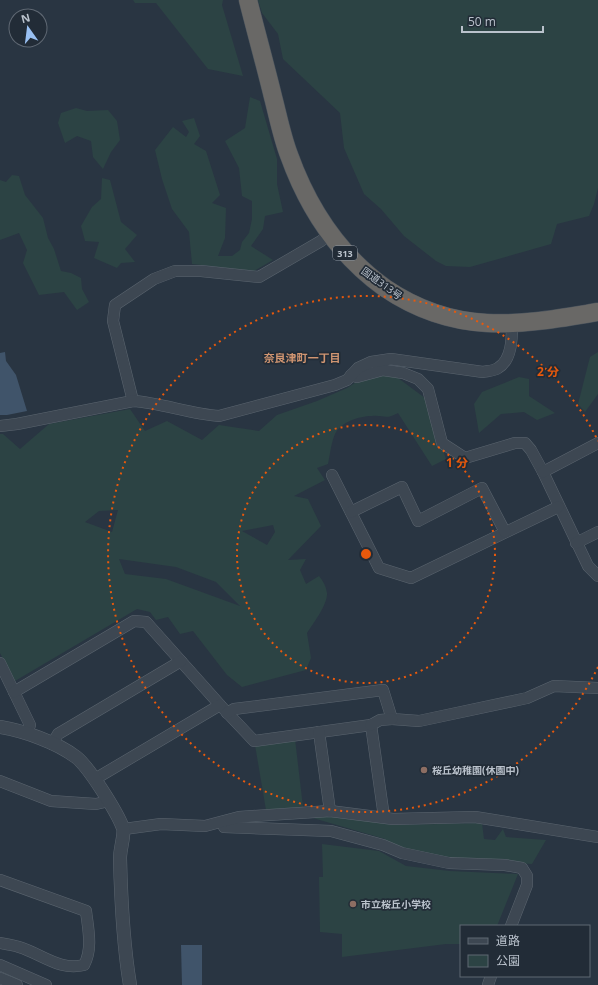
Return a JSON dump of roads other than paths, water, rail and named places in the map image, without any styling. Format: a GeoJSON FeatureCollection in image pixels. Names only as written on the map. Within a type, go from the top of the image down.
{"type":"FeatureCollection","features":[{"type":"Feature","properties":{"kind":"highway","name":"国道313号"},"geometry":{"type":"LineString","coordinates":[[248,0],[288,155],[313,209],[329,234],[350,258],[370,277],[413,305],[437,314],[460,320],[512,324],[598,312]]}},
{"type":"Feature","properties":{"kind":"street"},"geometry":{"type":"LineString","coordinates":[[133,401],[113,321],[115,305],[154,279],[174,271],[201,271],[259,277],[321,241],[329,234]]}},
{"type":"Feature","properties":{"kind":"street"},"geometry":{"type":"LineString","coordinates":[[0,426],[133,401],[151,402],[204,415],[219,416],[335,385],[347,380],[358,368],[371,362],[391,359],[483,372],[498,369],[505,362],[512,342],[512,324]]}},
{"type":"Feature","properties":{"kind":"street"},"geometry":{"type":"LineString","coordinates":[[351,375],[357,378],[383,370],[418,378],[428,389],[442,444],[465,458],[515,443],[525,443],[531,450],[588,566],[598,576]]}},
{"type":"Feature","properties":{"kind":"street"},"geometry":{"type":"LineString","coordinates":[[542,472],[598,443]]}},
{"type":"Feature","properties":{"kind":"street"},"geometry":{"type":"LineString","coordinates":[[332,475],[378,568],[411,578],[558,507]]}},
{"type":"Feature","properties":{"kind":"street"},"geometry":{"type":"LineString","coordinates":[[351,512],[402,487],[418,521],[482,488],[505,532]]}},
{"type":"Feature","properties":{"kind":"street"},"geometry":{"type":"LineString","coordinates":[[576,543],[598,532]]}},
{"type":"Feature","properties":{"kind":"street"},"geometry":{"type":"LineString","coordinates":[[14,692],[134,621],[146,622],[223,709],[254,741],[371,725],[380,720],[392,719],[419,721],[527,698],[554,686],[598,688]]}},
{"type":"Feature","properties":{"kind":"street"},"geometry":{"type":"LineString","coordinates":[[52,744],[58,734],[181,661]]}},
{"type":"Feature","properties":{"kind":"street"},"geometry":{"type":"LineString","coordinates":[[0,663],[30,725],[27,733]]}},
{"type":"Feature","properties":{"kind":"street"},"geometry":{"type":"LineString","coordinates":[[95,780],[223,709],[234,709],[383,690],[392,719]]}},
{"type":"Feature","properties":{"kind":"street"},"geometry":{"type":"LineString","coordinates":[[371,725],[384,817]]}},
{"type":"Feature","properties":{"kind":"street"},"geometry":{"type":"LineString","coordinates":[[0,727],[27,733],[77,757],[109,801],[124,829],[120,853],[122,912],[130,985]]}},
{"type":"Feature","properties":{"kind":"street"},"geometry":{"type":"LineString","coordinates":[[319,732],[330,811]]}},
{"type":"Feature","properties":{"kind":"street"},"geometry":{"type":"LineString","coordinates":[[0,781],[51,800],[96,804],[109,801]]}},
{"type":"Feature","properties":{"kind":"street"},"geometry":{"type":"LineString","coordinates":[[124,829],[161,824],[205,826],[239,817],[330,811],[393,819],[475,817],[598,837]]}},
{"type":"Feature","properties":{"kind":"street"},"geometry":{"type":"LineString","coordinates":[[222,822],[224,827],[331,831],[383,845],[402,853],[450,863],[505,865],[522,868],[527,876],[527,885],[511,925]]}},
{"type":"Feature","properties":{"kind":"street"},"geometry":{"type":"LineString","coordinates":[[0,880],[86,911],[89,944],[88,958],[84,965],[78,966],[57,964],[19,947],[0,943]]}},
{"type":"Feature","properties":{"kind":"street"},"geometry":{"type":"LineString","coordinates":[[0,965],[46,985]]}},
{"type":"Feature","properties":{"kind":"street"},"geometry":{"type":"LineString","coordinates":[[0,978],[17,985]]}},
{"type":"Feature","properties":{"kind":"water"},"geometry":{"type":"Polygon","coordinates":[[[5,352],[6,361],[16,375],[27,411],[0,415],[0,353],[5,352]]]}},
{"type":"Feature","properties":{"kind":"water"},"geometry":{"type":"Polygon","coordinates":[[[181,945],[202,945],[202,985],[182,985],[181,945]]]}},
{"type":"Feature","properties":{"kind":"place","name":"桜丘幼稚園(休園中)"},"geometry":{"type":"Point","coordinates":[424,770]}},
{"type":"Feature","properties":{"kind":"place","name":"市立桜丘小学校"},"geometry":{"type":"Point","coordinates":[353,904]}},
{"type":"Feature","properties":{"kind":"district","name":"奈良津町一丁目"},"geometry":{"type":"Point","coordinates":[302,357]}}]}
